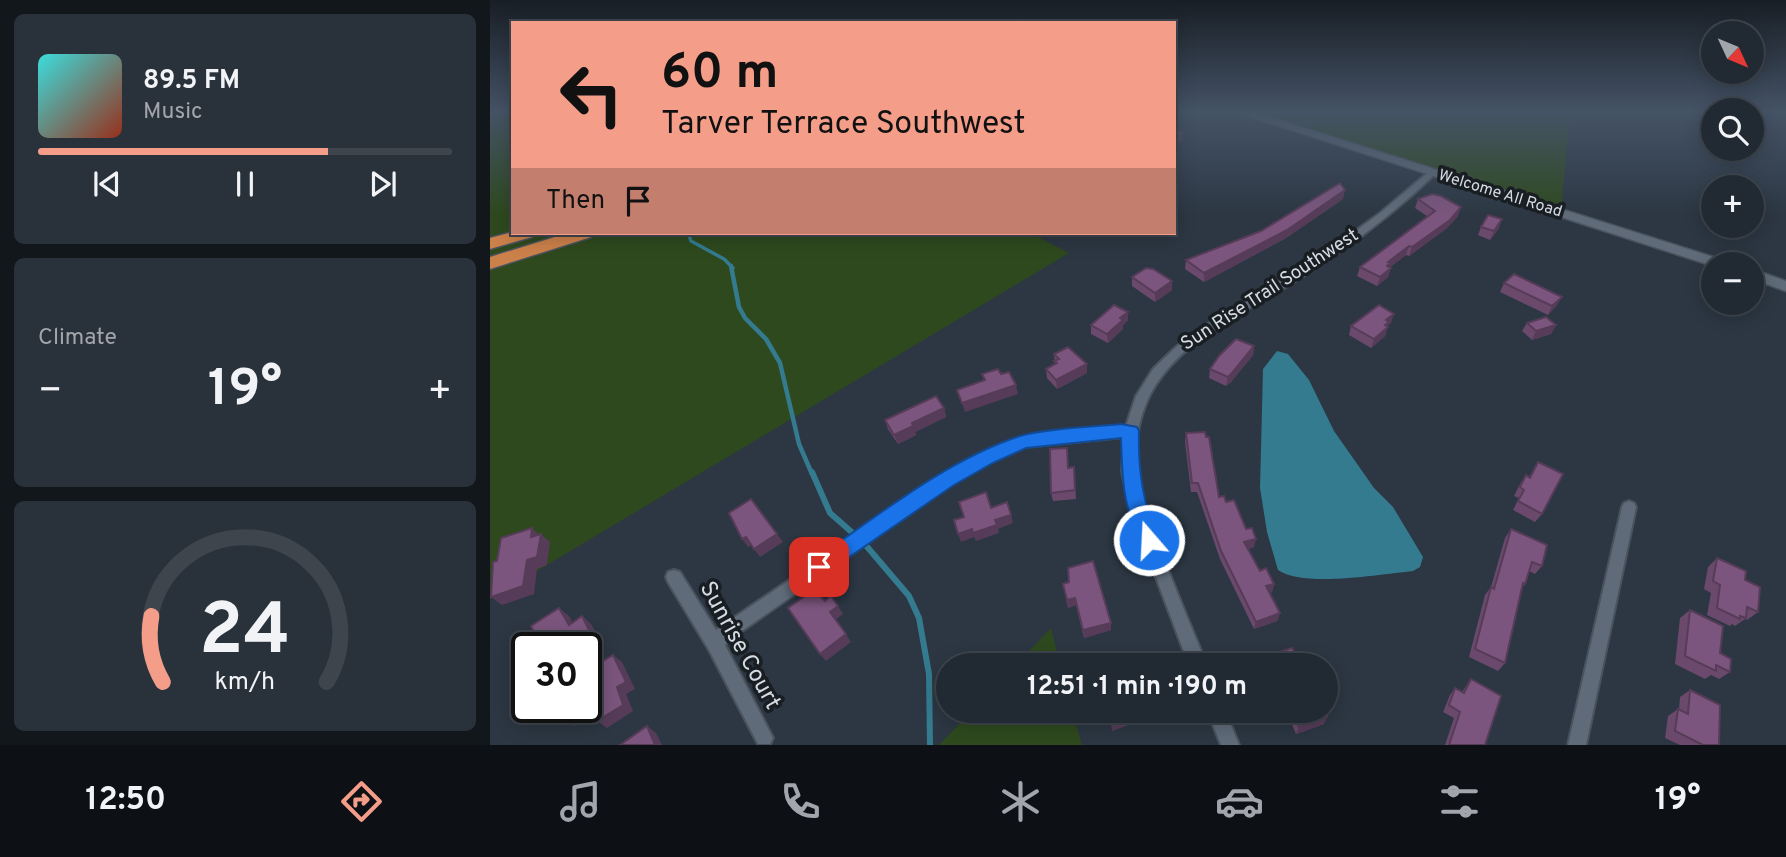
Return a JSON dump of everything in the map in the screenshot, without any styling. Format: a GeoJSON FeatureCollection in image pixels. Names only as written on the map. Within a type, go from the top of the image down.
{"type":"FeatureCollection","features":[{"type":"Feature","properties":{"kind":"highway"},"geometry":{"type":"LineString","coordinates":[[494,243],[520,235]]}},
{"type":"Feature","properties":{"kind":"highway"},"geometry":{"type":"LineString","coordinates":[[490,263],[579,235]]}},
{"type":"Feature","properties":{"kind":"street","name":"Welcome All Road"},"geometry":{"type":"LineString","coordinates":[[1346,146],[1701,258]]}},
{"type":"Feature","properties":{"kind":"street","name":"Sun Rise Trail Southwest"},"geometry":{"type":"LineString","coordinates":[[1193,653],[1139,515],[1129,472],[1130,431],[1139,403],[1154,376],[1178,349],[1201,331],[1295,277],[1334,250],[1412,191],[1431,173]]}},
{"type":"Feature","properties":{"kind":"street"},"geometry":{"type":"LineString","coordinates":[[1764,278],[1786,285]]}},
{"type":"Feature","properties":{"kind":"street"},"geometry":{"type":"LineString","coordinates":[[715,644],[723,634],[797,582],[947,480],[987,458],[1023,442],[1130,431]]}},
{"type":"Feature","properties":{"kind":"street"},"geometry":{"type":"LineString","coordinates":[[1577,745],[1629,507]]}},
{"type":"Feature","properties":{"kind":"street","name":"Sunrise Court"},"geometry":{"type":"LineString","coordinates":[[674,577],[715,644],[764,738]]}},
{"type":"Feature","properties":{"kind":"street"},"geometry":{"type":"LineString","coordinates":[[1221,723],[1230,745]]}},
{"type":"Feature","properties":{"kind":"green space"},"geometry":{"type":"Polygon","coordinates":[[[490,146],[511,146],[511,235],[1034,235],[1069,253],[490,599],[490,146]]]}},
{"type":"Feature","properties":{"kind":"green space"},"geometry":{"type":"Polygon","coordinates":[[[1344,146],[1567,146],[1561,212],[1344,146]]]}},
{"type":"Feature","properties":{"kind":"green space"},"geometry":{"type":"Polygon","coordinates":[[[1051,628],[1057,653],[1027,653],[1051,628]]]}},
{"type":"Feature","properties":{"kind":"green space"},"geometry":{"type":"Polygon","coordinates":[[[960,723],[1076,723],[1082,745],[939,745],[960,723]]]}},
{"type":"Feature","properties":{"kind":"water"},"geometry":{"type":"Polygon","coordinates":[[[1277,351],[1288,354],[1309,380],[1334,431],[1374,488],[1393,507],[1423,557],[1420,567],[1413,571],[1324,579],[1305,578],[1278,570],[1267,532],[1260,488],[1263,369],[1277,351]]]}},
{"type":"Feature","properties":{"kind":"building"},"geometry":{"type":"Polygon","coordinates":[[[1340,183],[1345,190],[1287,230],[1204,273],[1186,260],[1261,231],[1340,183]]]}},
{"type":"Feature","properties":{"kind":"building"},"geometry":{"type":"Polygon","coordinates":[[[1432,194],[1461,207],[1450,220],[1388,262],[1390,263],[1387,266],[1391,268],[1380,277],[1360,267],[1435,211],[1418,199],[1432,194]]]}},
{"type":"Feature","properties":{"kind":"building"},"geometry":{"type":"Polygon","coordinates":[[[1488,215],[1502,219],[1494,231],[1481,227],[1488,215]]]}},
{"type":"Feature","properties":{"kind":"building"},"geometry":{"type":"Polygon","coordinates":[[[1146,268],[1153,269],[1172,281],[1155,293],[1132,277],[1146,268]]]}},
{"type":"Feature","properties":{"kind":"building"},"geometry":{"type":"Polygon","coordinates":[[[1514,274],[1562,297],[1552,306],[1504,283],[1514,274]]]}},
{"type":"Feature","properties":{"kind":"building"},"geometry":{"type":"Polygon","coordinates":[[[1114,305],[1128,312],[1107,334],[1091,325],[1114,305]]]}},
{"type":"Feature","properties":{"kind":"building"},"geometry":{"type":"Polygon","coordinates":[[[1379,305],[1394,314],[1386,320],[1389,322],[1385,325],[1388,327],[1374,339],[1351,326],[1379,305]]]}},
{"type":"Feature","properties":{"kind":"building"},"geometry":{"type":"Polygon","coordinates":[[[1546,317],[1556,325],[1536,331],[1527,323],[1546,317]]]}},
{"type":"Feature","properties":{"kind":"building"},"geometry":{"type":"Polygon","coordinates":[[[1236,339],[1254,346],[1228,377],[1210,369],[1219,356],[1236,339]]]}},
{"type":"Feature","properties":{"kind":"building"},"geometry":{"type":"Polygon","coordinates":[[[1068,347],[1087,364],[1056,380],[1046,369],[1057,363],[1054,361],[1059,359],[1054,354],[1068,347]]]}},
{"type":"Feature","properties":{"kind":"building"},"geometry":{"type":"Polygon","coordinates":[[[998,369],[1001,374],[1009,372],[1016,385],[962,403],[957,390],[985,380],[982,374],[998,369]]]}},
{"type":"Feature","properties":{"kind":"building"},"geometry":{"type":"Polygon","coordinates":[[[936,396],[944,408],[894,435],[885,420],[936,396]]]}},
{"type":"Feature","properties":{"kind":"building"},"geometry":{"type":"Polygon","coordinates":[[[1205,432],[1206,437],[1209,437],[1219,497],[1224,496],[1226,502],[1234,500],[1246,529],[1252,528],[1256,539],[1244,542],[1260,571],[1266,568],[1274,584],[1266,586],[1280,613],[1256,622],[1221,551],[1198,483],[1192,483],[1186,433],[1205,432]]]}},
{"type":"Feature","properties":{"kind":"building"},"geometry":{"type":"Polygon","coordinates":[[[1067,448],[1068,468],[1074,467],[1075,490],[1051,493],[1050,449],[1067,448]]]}},
{"type":"Feature","properties":{"kind":"building"},"geometry":{"type":"Polygon","coordinates":[[[1538,462],[1563,474],[1542,514],[1518,501],[1524,490],[1520,487],[1526,475],[1530,478],[1538,462]]]}},
{"type":"Feature","properties":{"kind":"building"},"geometry":{"type":"Polygon","coordinates":[[[986,492],[991,508],[1007,502],[1011,515],[995,520],[997,525],[973,533],[972,529],[958,534],[954,520],[964,517],[959,502],[986,492]]]}},
{"type":"Feature","properties":{"kind":"building"},"geometry":{"type":"Polygon","coordinates":[[[751,499],[777,534],[754,549],[746,537],[742,539],[729,513],[751,499]]]}},
{"type":"Feature","properties":{"kind":"building"},"geometry":{"type":"Polygon","coordinates":[[[532,528],[531,537],[541,534],[537,557],[527,560],[523,586],[491,597],[493,562],[497,561],[501,538],[532,528]]]}},
{"type":"Feature","properties":{"kind":"building"},"geometry":{"type":"Polygon","coordinates":[[[1511,529],[1547,545],[1542,566],[1532,562],[1525,584],[1523,583],[1505,663],[1475,649],[1491,587],[1494,589],[1511,529]]]}},
{"type":"Feature","properties":{"kind":"building"},"geometry":{"type":"Polygon","coordinates":[[[1717,558],[1746,571],[1745,580],[1760,587],[1758,612],[1747,607],[1746,618],[1740,616],[1740,619],[1717,608],[1720,585],[1713,581],[1717,558]]]}},
{"type":"Feature","properties":{"kind":"building"},"geometry":{"type":"Polygon","coordinates":[[[1093,561],[1111,623],[1083,630],[1075,598],[1067,600],[1063,584],[1069,582],[1068,568],[1093,561]]]}},
{"type":"Feature","properties":{"kind":"building"},"geometry":{"type":"Polygon","coordinates":[[[814,590],[825,601],[831,596],[838,606],[830,612],[846,634],[820,654],[788,608],[814,590]]]}},
{"type":"Feature","properties":{"kind":"building"},"geometry":{"type":"Polygon","coordinates":[[[559,608],[569,625],[582,616],[590,632],[534,632],[531,626],[559,608]]]}},
{"type":"Feature","properties":{"kind":"building"},"geometry":{"type":"Polygon","coordinates":[[[1690,610],[1723,626],[1720,653],[1731,659],[1730,672],[1716,665],[1716,671],[1685,656],[1690,610]]]}},
{"type":"Feature","properties":{"kind":"building"},"geometry":{"type":"Polygon","coordinates":[[[1292,648],[1295,653],[1277,653],[1292,648]]]}},
{"type":"Feature","properties":{"kind":"building"},"geometry":{"type":"Polygon","coordinates":[[[613,655],[626,682],[617,687],[623,705],[602,718],[602,662],[613,655]]]}},
{"type":"Feature","properties":{"kind":"building"},"geometry":{"type":"Polygon","coordinates":[[[1471,679],[1501,696],[1485,745],[1449,745],[1460,712],[1449,705],[1455,688],[1464,693],[1471,679]]]}},
{"type":"Feature","properties":{"kind":"building"},"geometry":{"type":"Polygon","coordinates":[[[1690,690],[1720,705],[1719,745],[1703,745],[1675,731],[1678,709],[1688,714],[1690,690]]]}},
{"type":"Feature","properties":{"kind":"building"},"geometry":{"type":"Polygon","coordinates":[[[647,726],[655,745],[620,745],[647,726]]]}},
{"type":"Feature","properties":{"kind":"waterway"},"geometry":{"type":"LineString","coordinates":[[689,235],[691,241],[724,259],[731,266]]}},
{"type":"Feature","properties":{"kind":"waterway"},"geometry":{"type":"LineString","coordinates":[[731,266],[739,307],[745,318],[766,339],[780,363],[799,444],[812,474]]}},
{"type":"Feature","properties":{"kind":"waterway"},"geometry":{"type":"LineString","coordinates":[[812,472],[830,513],[863,542],[909,596],[919,618],[929,674],[930,745]]}},
{"type":"Feature","properties":{"kind":"route"},"geometry":{"type":"LineString","coordinates":[[819,567],[947,480],[987,458],[1023,442],[1121,431],[1130,431],[1129,472],[1139,515],[1149,540]]}}]}
